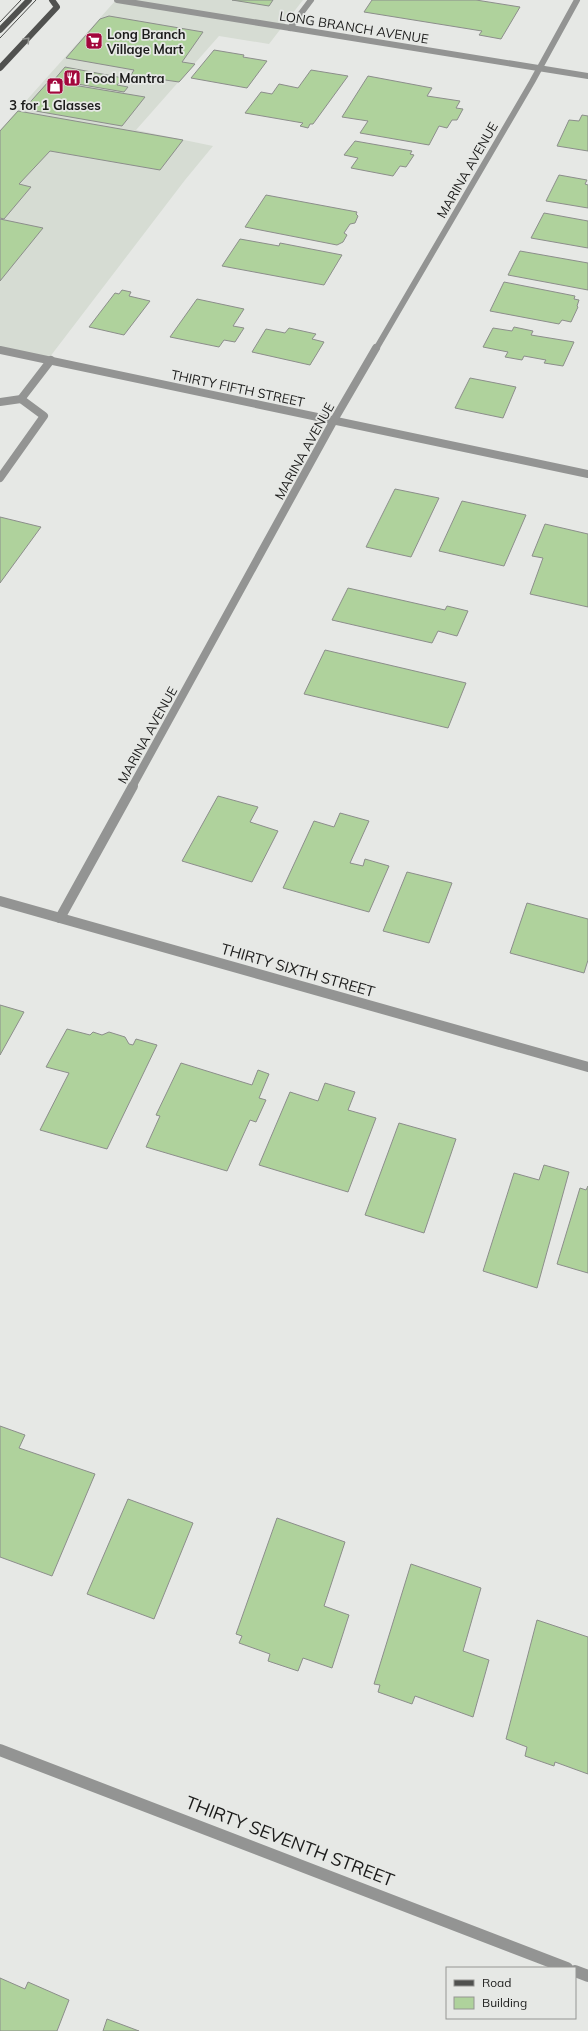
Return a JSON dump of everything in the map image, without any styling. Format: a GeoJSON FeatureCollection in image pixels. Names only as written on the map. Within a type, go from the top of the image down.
{"type":"FeatureCollection","features":[{"type":"Feature","properties":{"kind":"main road"},"geometry":{"type":"LineString","coordinates":[[0,30],[29,0]]}},
{"type":"Feature","properties":{"kind":"main road"},"geometry":{"type":"LineString","coordinates":[[0,68],[57,7],[52,0]]}},
{"type":"Feature","properties":{"kind":"street","name":"LONG BRANCH AVENUE"},"geometry":{"type":"LineString","coordinates":[[117,0],[588,76]]}},
{"type":"Feature","properties":{"kind":"street"},"geometry":{"type":"LineString","coordinates":[[290,28],[311,0]]}},
{"type":"Feature","properties":{"kind":"street","name":"MARINA AVENUE"},"geometry":{"type":"LineString","coordinates":[[60,918],[334,420],[540,68],[577,0]]}},
{"type":"Feature","properties":{"kind":"street","name":"THIRTY FIFTH STREET"},"geometry":{"type":"LineString","coordinates":[[0,350],[588,474]]}},
{"type":"Feature","properties":{"kind":"street"},"geometry":{"type":"LineString","coordinates":[[0,402],[21,399],[51,360]]}},
{"type":"Feature","properties":{"kind":"street"},"geometry":{"type":"LineString","coordinates":[[0,478],[44,416],[21,399]]}},
{"type":"Feature","properties":{"kind":"street","name":"THIRTY SIXTH STREET"},"geometry":{"type":"LineString","coordinates":[[0,901],[588,1067]]}},
{"type":"Feature","properties":{"kind":"street","name":"THIRTY SEVENTH STREET"},"geometry":{"type":"LineString","coordinates":[[0,1750],[564,1967]]}},
{"type":"Feature","properties":{"kind":"street"},"geometry":{"type":"LineString","coordinates":[[576,1971],[588,1976]]}},
{"type":"Feature","properties":{"kind":"shaded area"},"geometry":{"type":"Polygon","coordinates":[[[116,0],[303,0],[269,44],[219,36],[136,130],[213,146],[185,180],[46,362],[0,352],[0,130],[116,0]]]}},
{"type":"Feature","properties":{"kind":"building"},"geometry":{"type":"Polygon","coordinates":[[[232,0],[273,0],[269,6],[232,0]]]}},
{"type":"Feature","properties":{"kind":"building"},"geometry":{"type":"Polygon","coordinates":[[[372,0],[476,0],[520,7],[501,39],[479,35],[482,31],[364,12],[372,0]]]}},
{"type":"Feature","properties":{"kind":"building"},"geometry":{"type":"Polygon","coordinates":[[[109,16],[203,32],[182,62],[195,64],[179,82],[131,75],[134,70],[66,58],[100,19],[109,16]]]}},
{"type":"Feature","properties":{"kind":"building"},"geometry":{"type":"Polygon","coordinates":[[[214,50],[244,55],[243,57],[267,61],[247,88],[191,78],[214,50]]]}},
{"type":"Feature","properties":{"kind":"building"},"geometry":{"type":"Polygon","coordinates":[[[65,67],[123,78],[117,85],[128,87],[124,92],[54,80],[65,67]]]}},
{"type":"Feature","properties":{"kind":"building"},"geometry":{"type":"Polygon","coordinates":[[[311,70],[348,76],[313,124],[310,124],[308,128],[300,126],[303,123],[245,113],[261,92],[272,94],[279,84],[298,88],[311,70]]]}},
{"type":"Feature","properties":{"kind":"building"},"geometry":{"type":"Polygon","coordinates":[[[368,76],[432,88],[427,96],[460,101],[456,108],[463,109],[457,120],[452,120],[447,128],[439,126],[429,145],[360,133],[368,121],[342,117],[368,76]]]}},
{"type":"Feature","properties":{"kind":"building"},"geometry":{"type":"Polygon","coordinates":[[[49,81],[145,97],[122,126],[24,109],[49,81]]]}},
{"type":"Feature","properties":{"kind":"building"},"geometry":{"type":"Polygon","coordinates":[[[18,111],[183,140],[160,170],[50,151],[19,184],[31,187],[4,219],[0,218],[0,131],[18,111]]]}},
{"type":"Feature","properties":{"kind":"building"},"geometry":{"type":"Polygon","coordinates":[[[582,115],[588,116],[588,151],[557,146],[569,120],[579,121],[582,115]]]}},
{"type":"Feature","properties":{"kind":"building"},"geometry":{"type":"Polygon","coordinates":[[[355,141],[412,151],[410,154],[414,155],[406,167],[400,166],[393,176],[351,168],[358,158],[344,155],[355,141]]]}},
{"type":"Feature","properties":{"kind":"building"},"geometry":{"type":"Polygon","coordinates":[[[559,175],[587,180],[585,184],[588,185],[588,208],[546,201],[559,175]]]}},
{"type":"Feature","properties":{"kind":"building"},"geometry":{"type":"Polygon","coordinates":[[[266,195],[357,212],[356,214],[358,216],[355,223],[350,224],[344,233],[347,235],[343,242],[337,245],[245,227],[266,195]]]}},
{"type":"Feature","properties":{"kind":"building"},"geometry":{"type":"Polygon","coordinates":[[[544,213],[588,221],[588,248],[531,238],[544,213]]]}},
{"type":"Feature","properties":{"kind":"building"},"geometry":{"type":"Polygon","coordinates":[[[0,219],[43,228],[0,281],[0,219]]]}},
{"type":"Feature","properties":{"kind":"building"},"geometry":{"type":"Polygon","coordinates":[[[240,239],[279,246],[280,243],[342,255],[324,285],[222,266],[240,239]]]}},
{"type":"Feature","properties":{"kind":"building"},"geometry":{"type":"Polygon","coordinates":[[[520,251],[588,263],[588,290],[508,275],[520,251]]]}},
{"type":"Feature","properties":{"kind":"building"},"geometry":{"type":"Polygon","coordinates":[[[504,282],[575,296],[574,299],[579,300],[578,307],[571,322],[562,320],[559,324],[490,311],[504,282]]]}},
{"type":"Feature","properties":{"kind":"building"},"geometry":{"type":"Polygon","coordinates":[[[122,290],[131,292],[129,296],[150,301],[124,335],[89,327],[115,293],[119,294],[122,290]]]}},
{"type":"Feature","properties":{"kind":"building"},"geometry":{"type":"Polygon","coordinates":[[[197,299],[244,309],[233,326],[244,328],[235,342],[224,340],[219,347],[170,337],[197,299]]]}},
{"type":"Feature","properties":{"kind":"building"},"geometry":{"type":"Polygon","coordinates":[[[514,327],[533,331],[531,335],[574,342],[563,366],[544,363],[546,360],[524,356],[522,360],[505,357],[508,352],[483,347],[493,328],[512,331],[514,327]]]}},
{"type":"Feature","properties":{"kind":"building"},"geometry":{"type":"Polygon","coordinates":[[[289,328],[316,334],[312,339],[324,342],[310,365],[252,352],[266,329],[285,333],[289,328]]]}},
{"type":"Feature","properties":{"kind":"building"},"geometry":{"type":"Polygon","coordinates":[[[470,378],[516,387],[503,418],[455,408],[470,378]]]}},
{"type":"Feature","properties":{"kind":"building"},"geometry":{"type":"Polygon","coordinates":[[[395,489],[439,498],[411,557],[366,547],[395,489]]]}},
{"type":"Feature","properties":{"kind":"building"},"geometry":{"type":"Polygon","coordinates":[[[462,501],[526,515],[504,566],[439,551],[462,501]]]}},
{"type":"Feature","properties":{"kind":"building"},"geometry":{"type":"Polygon","coordinates":[[[0,517],[41,527],[0,583],[0,517]]]}},
{"type":"Feature","properties":{"kind":"building"},"geometry":{"type":"Polygon","coordinates":[[[545,524],[588,534],[588,607],[530,594],[543,558],[532,556],[545,524]]]}},
{"type":"Feature","properties":{"kind":"building"},"geometry":{"type":"Polygon","coordinates":[[[348,588],[445,610],[447,606],[468,611],[457,636],[438,631],[432,643],[332,620],[348,588]]]}},
{"type":"Feature","properties":{"kind":"building"},"geometry":{"type":"Polygon","coordinates":[[[325,650],[466,683],[448,728],[304,694],[325,650]]]}},
{"type":"Feature","properties":{"kind":"building"},"geometry":{"type":"Polygon","coordinates":[[[218,796],[258,807],[250,822],[278,831],[252,882],[182,861],[218,796]]]}},
{"type":"Feature","properties":{"kind":"building"},"geometry":{"type":"Polygon","coordinates":[[[340,813],[369,821],[350,863],[363,866],[365,859],[389,866],[369,912],[283,888],[314,821],[334,827],[340,813]]]}},
{"type":"Feature","properties":{"kind":"building"},"geometry":{"type":"Polygon","coordinates":[[[407,872],[452,883],[429,943],[383,931],[407,872]]]}},
{"type":"Feature","properties":{"kind":"building"},"geometry":{"type":"Polygon","coordinates":[[[527,903],[588,919],[588,960],[584,973],[510,953],[527,903]]]}},
{"type":"Feature","properties":{"kind":"building"},"geometry":{"type":"Polygon","coordinates":[[[0,1005],[24,1012],[0,1055],[0,1005]]]}},
{"type":"Feature","properties":{"kind":"building"},"geometry":{"type":"Polygon","coordinates":[[[67,1029],[90,1035],[93,1032],[102,1035],[109,1032],[125,1037],[129,1044],[133,1045],[136,1039],[157,1045],[107,1149],[40,1130],[69,1073],[46,1067],[67,1029]]]}},
{"type":"Feature","properties":{"kind":"building"},"geometry":{"type":"Polygon","coordinates":[[[181,1063],[252,1085],[258,1070],[269,1074],[259,1098],[266,1100],[256,1122],[250,1120],[227,1171],[146,1147],[160,1116],[156,1115],[181,1063]]]}},
{"type":"Feature","properties":{"kind":"building"},"geometry":{"type":"Polygon","coordinates":[[[325,1083],[355,1092],[348,1110],[376,1118],[348,1192],[259,1165],[290,1092],[318,1101],[325,1083]]]}},
{"type":"Feature","properties":{"kind":"building"},"geometry":{"type":"Polygon","coordinates":[[[399,1123],[456,1139],[424,1233],[365,1215],[399,1123]]]}},
{"type":"Feature","properties":{"kind":"building"},"geometry":{"type":"Polygon","coordinates":[[[544,1165],[569,1172],[537,1288],[483,1271],[514,1173],[539,1180],[544,1165]]]}},
{"type":"Feature","properties":{"kind":"building"},"geometry":{"type":"Polygon","coordinates":[[[588,1186],[588,1273],[557,1264],[580,1188],[586,1190],[588,1186]]]}},
{"type":"Feature","properties":{"kind":"building"},"geometry":{"type":"Polygon","coordinates":[[[0,1426],[25,1435],[19,1448],[95,1474],[52,1576],[0,1557],[0,1426]]]}},
{"type":"Feature","properties":{"kind":"building"},"geometry":{"type":"Polygon","coordinates":[[[128,1499],[193,1523],[154,1619],[87,1594],[128,1499]]]}},
{"type":"Feature","properties":{"kind":"building"},"geometry":{"type":"Polygon","coordinates":[[[277,1518],[345,1542],[324,1606],[349,1615],[332,1668],[303,1658],[298,1671],[268,1661],[270,1654],[239,1643],[242,1636],[236,1634],[277,1518]]]}},
{"type":"Feature","properties":{"kind":"building"},"geometry":{"type":"Polygon","coordinates":[[[411,1564],[481,1588],[463,1651],[489,1660],[473,1717],[415,1696],[412,1704],[378,1692],[380,1685],[374,1684],[411,1564]]]}},
{"type":"Feature","properties":{"kind":"building"},"geometry":{"type":"Polygon","coordinates":[[[537,1620],[588,1637],[588,1774],[555,1762],[554,1766],[525,1756],[527,1747],[506,1739],[537,1620]]]}},
{"type":"Feature","properties":{"kind":"building"},"geometry":{"type":"Polygon","coordinates":[[[0,1978],[25,1989],[28,1982],[69,2000],[57,2031],[0,2031],[0,1978]]]}},
{"type":"Feature","properties":{"kind":"building"},"geometry":{"type":"Polygon","coordinates":[[[107,2019],[139,2031],[103,2031],[107,2019]]]}},
{"type":"Feature","properties":{"kind":"tram line"},"geometry":{"type":"LineString","coordinates":[[0,22],[21,0]]}},
{"type":"Feature","properties":{"kind":"tram line"},"geometry":{"type":"LineString","coordinates":[[0,38],[36,0]]}},
{"type":"Feature","properties":{"kind":"place","name":"Long Branch Village Mart"},"geometry":{"type":"Point","coordinates":[94,41]}},
{"type":"Feature","properties":{"kind":"place","name":"Food Mantra"},"geometry":{"type":"Point","coordinates":[72,78]}},
{"type":"Feature","properties":{"kind":"place","name":"3 for 1 Glasses"},"geometry":{"type":"Point","coordinates":[55,86]}}]}
